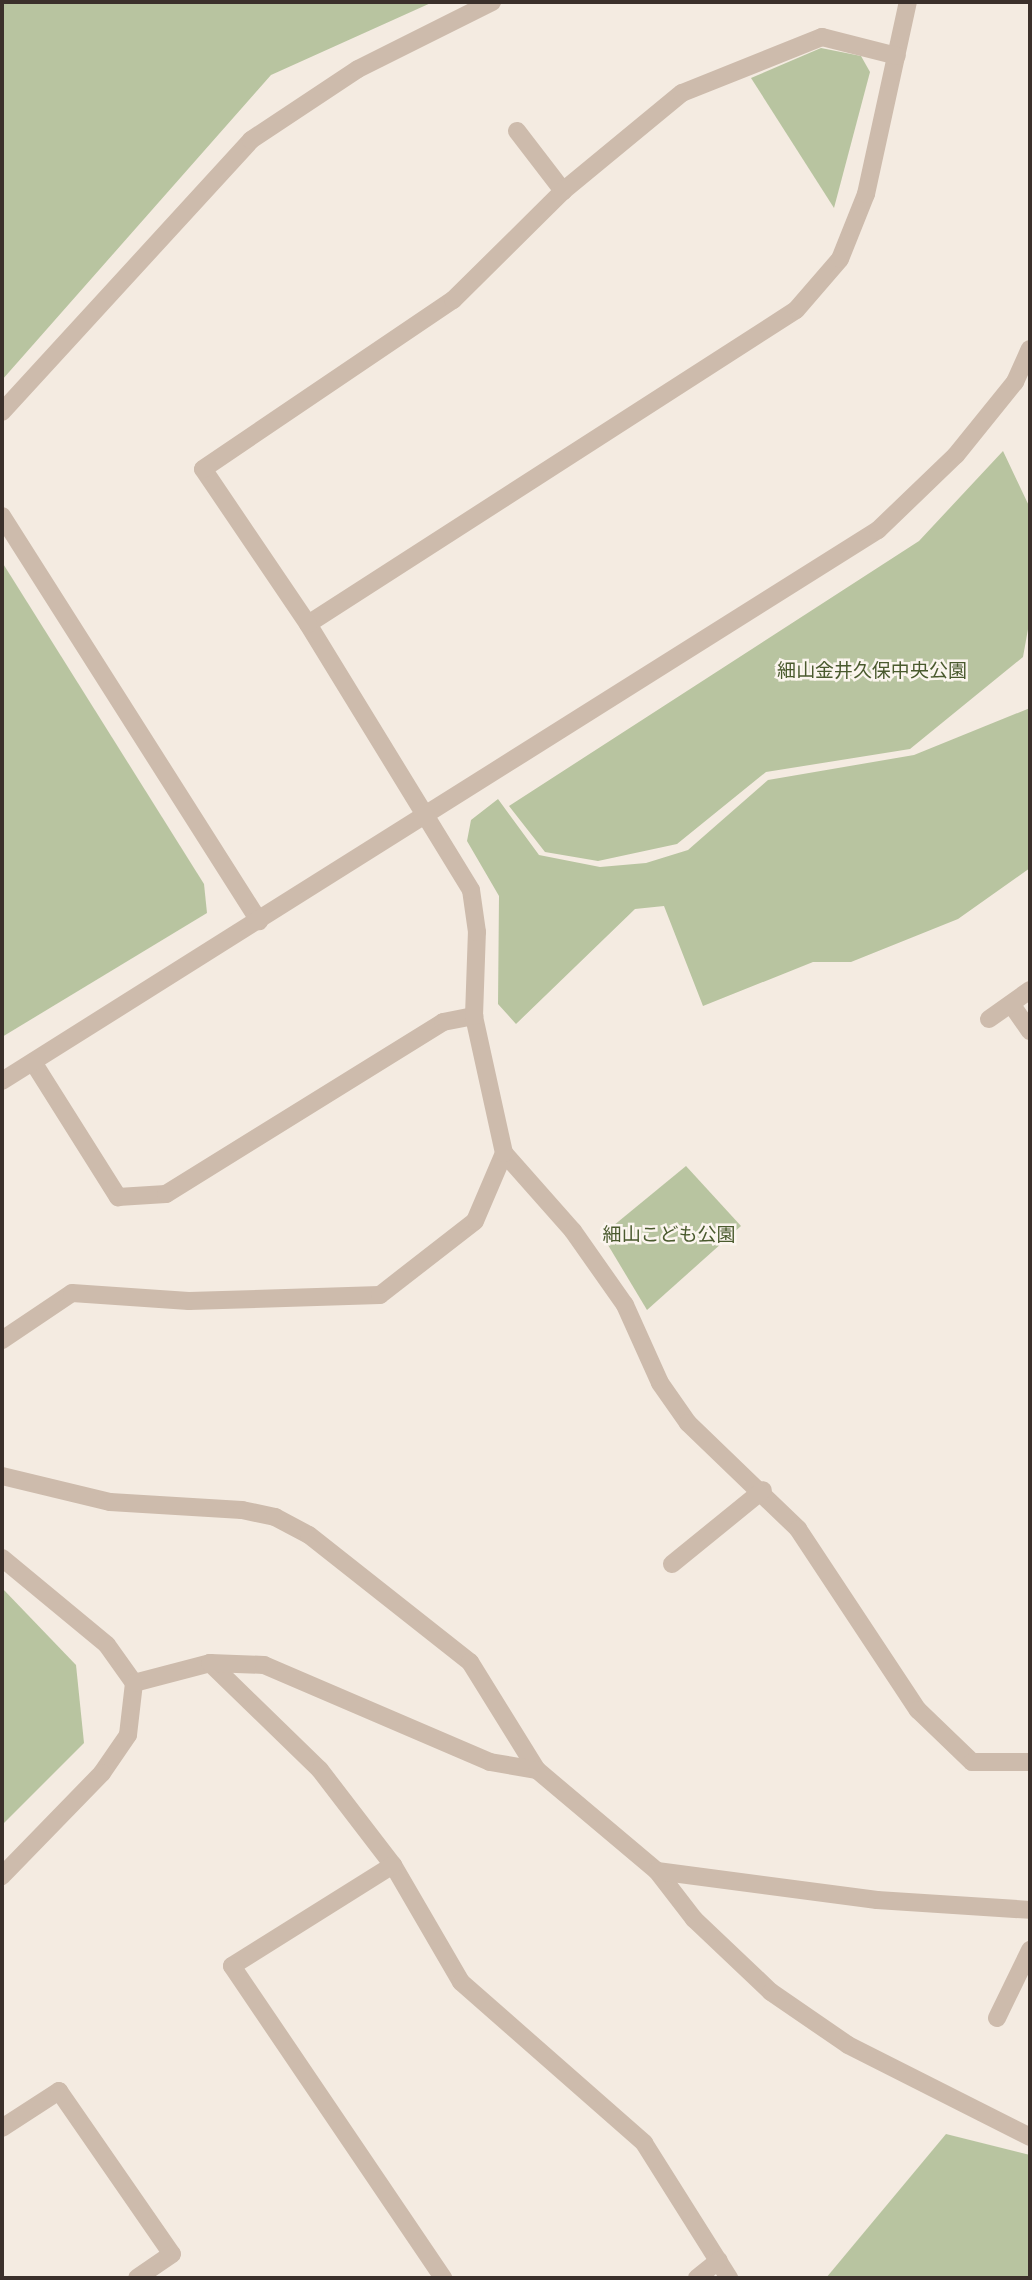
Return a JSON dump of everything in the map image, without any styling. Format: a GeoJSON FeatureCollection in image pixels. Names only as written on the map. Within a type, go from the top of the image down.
{"type":"FeatureCollection","features":[{"type":"Feature","properties":{"kind":"street"},"geometry":{"type":"LineString","coordinates":[[2,412],[251,139],[358,69],[492,2]]}},
{"type":"Feature","properties":{"kind":"street"},"geometry":{"type":"LineString","coordinates":[[308,624],[796,310],[840,259],[858,216],[908,2]]}},
{"type":"Feature","properties":{"kind":"street"},"geometry":{"type":"LineString","coordinates":[[897,56],[822,37],[682,93],[563,191],[453,300],[203,469],[308,624],[471,890],[477,932],[474,1016],[504,1153],[573,1231],[625,1305],[632,1328],[688,1423],[764,1490],[798,1528],[918,1710],[972,1762],[1030,1762]]}},
{"type":"Feature","properties":{"kind":"street"},"geometry":{"type":"LineString","coordinates":[[517,131],[563,191]]}},
{"type":"Feature","properties":{"kind":"street"},"geometry":{"type":"LineString","coordinates":[[2,1082],[878,530],[956,455],[1015,382],[1030,349]]}},
{"type":"Feature","properties":{"kind":"street"},"geometry":{"type":"LineString","coordinates":[[2,516],[259,921]]}},
{"type":"Feature","properties":{"kind":"street"},"geometry":{"type":"LineString","coordinates":[[989,1019],[1030,990]]}},
{"type":"Feature","properties":{"kind":"street"},"geometry":{"type":"LineString","coordinates":[[1011,1004],[1030,1031]]}},
{"type":"Feature","properties":{"kind":"street"},"geometry":{"type":"LineString","coordinates":[[33,1062],[118,1197],[166,1195],[443,1022],[474,1016]]}},
{"type":"Feature","properties":{"kind":"street"},"geometry":{"type":"LineString","coordinates":[[2,1340],[72,1293],[189,1301],[380,1295],[475,1221],[504,1153]]}},
{"type":"Feature","properties":{"kind":"street"},"geometry":{"type":"LineString","coordinates":[[2,1476],[110,1502],[242,1510],[275,1517],[309,1535],[470,1662],[537,1770],[657,1871],[694,1919],[771,1992],[848,2045],[1030,2137]]}},
{"type":"Feature","properties":{"kind":"street"},"geometry":{"type":"LineString","coordinates":[[672,1564],[764,1490]]}},
{"type":"Feature","properties":{"kind":"street"},"geometry":{"type":"LineString","coordinates":[[2,1558],[107,1645],[134,1683],[128,1735],[102,1773],[2,1876]]}},
{"type":"Feature","properties":{"kind":"street"},"geometry":{"type":"LineString","coordinates":[[134,1683],[210,1663],[264,1665],[490,1762],[537,1770]]}},
{"type":"Feature","properties":{"kind":"street"},"geometry":{"type":"LineString","coordinates":[[210,1663],[320,1770],[393,1865],[461,1982],[645,2143],[729,2278]]}},
{"type":"Feature","properties":{"kind":"street"},"geometry":{"type":"LineString","coordinates":[[393,1865],[232,1966],[443,2278]]}},
{"type":"Feature","properties":{"kind":"street"},"geometry":{"type":"LineString","coordinates":[[657,1871],[877,1900],[1030,1910]]}},
{"type":"Feature","properties":{"kind":"street"},"geometry":{"type":"LineString","coordinates":[[997,2018],[1030,1950]]}},
{"type":"Feature","properties":{"kind":"street"},"geometry":{"type":"LineString","coordinates":[[2,2128],[59,2091],[172,2254],[137,2278]]}},
{"type":"Feature","properties":{"kind":"street"},"geometry":{"type":"LineString","coordinates":[[697,2278],[719,2260]]}},
{"type":"Feature","properties":{"kind":"green space"},"geometry":{"type":"Polygon","coordinates":[[[2,2],[433,2],[271,75],[2,380],[2,2]]]}},
{"type":"Feature","properties":{"kind":"green space"},"geometry":{"type":"Polygon","coordinates":[[[821,48],[861,56],[870,72],[834,208],[751,78],[821,48]]]}},
{"type":"Feature","properties":{"kind":"green space","name":"細山金井久保中央公園"},"geometry":{"type":"Polygon","coordinates":[[[1003,451],[1030,508],[1030,618],[1023,657],[910,749],[766,772],[677,844],[598,861],[545,852],[509,806],[919,541],[1003,451]]]}},
{"type":"Feature","properties":{"kind":"green space"},"geometry":{"type":"Polygon","coordinates":[[[2,562],[204,884],[207,913],[2,1037],[2,562]]]}},
{"type":"Feature","properties":{"kind":"green space"},"geometry":{"type":"Polygon","coordinates":[[[1030,708],[1030,868],[958,919],[851,962],[813,962],[703,1006],[664,906],[635,909],[516,1024],[498,1004],[499,896],[467,841],[471,820],[498,799],[539,855],[600,867],[646,863],[688,850],[768,780],[914,755],[1030,708]]]}},
{"type":"Feature","properties":{"kind":"green space","name":"細山こども公園"},"geometry":{"type":"Polygon","coordinates":[[[686,1166],[741,1226],[647,1310],[602,1235],[686,1166]]]}},
{"type":"Feature","properties":{"kind":"green space"},"geometry":{"type":"Polygon","coordinates":[[[2,1588],[76,1665],[84,1743],[2,1825],[2,1588]]]}},
{"type":"Feature","properties":{"kind":"green space"},"geometry":{"type":"Polygon","coordinates":[[[946,2134],[1030,2155],[1030,2278],[826,2278],[946,2134]]]}}]}
